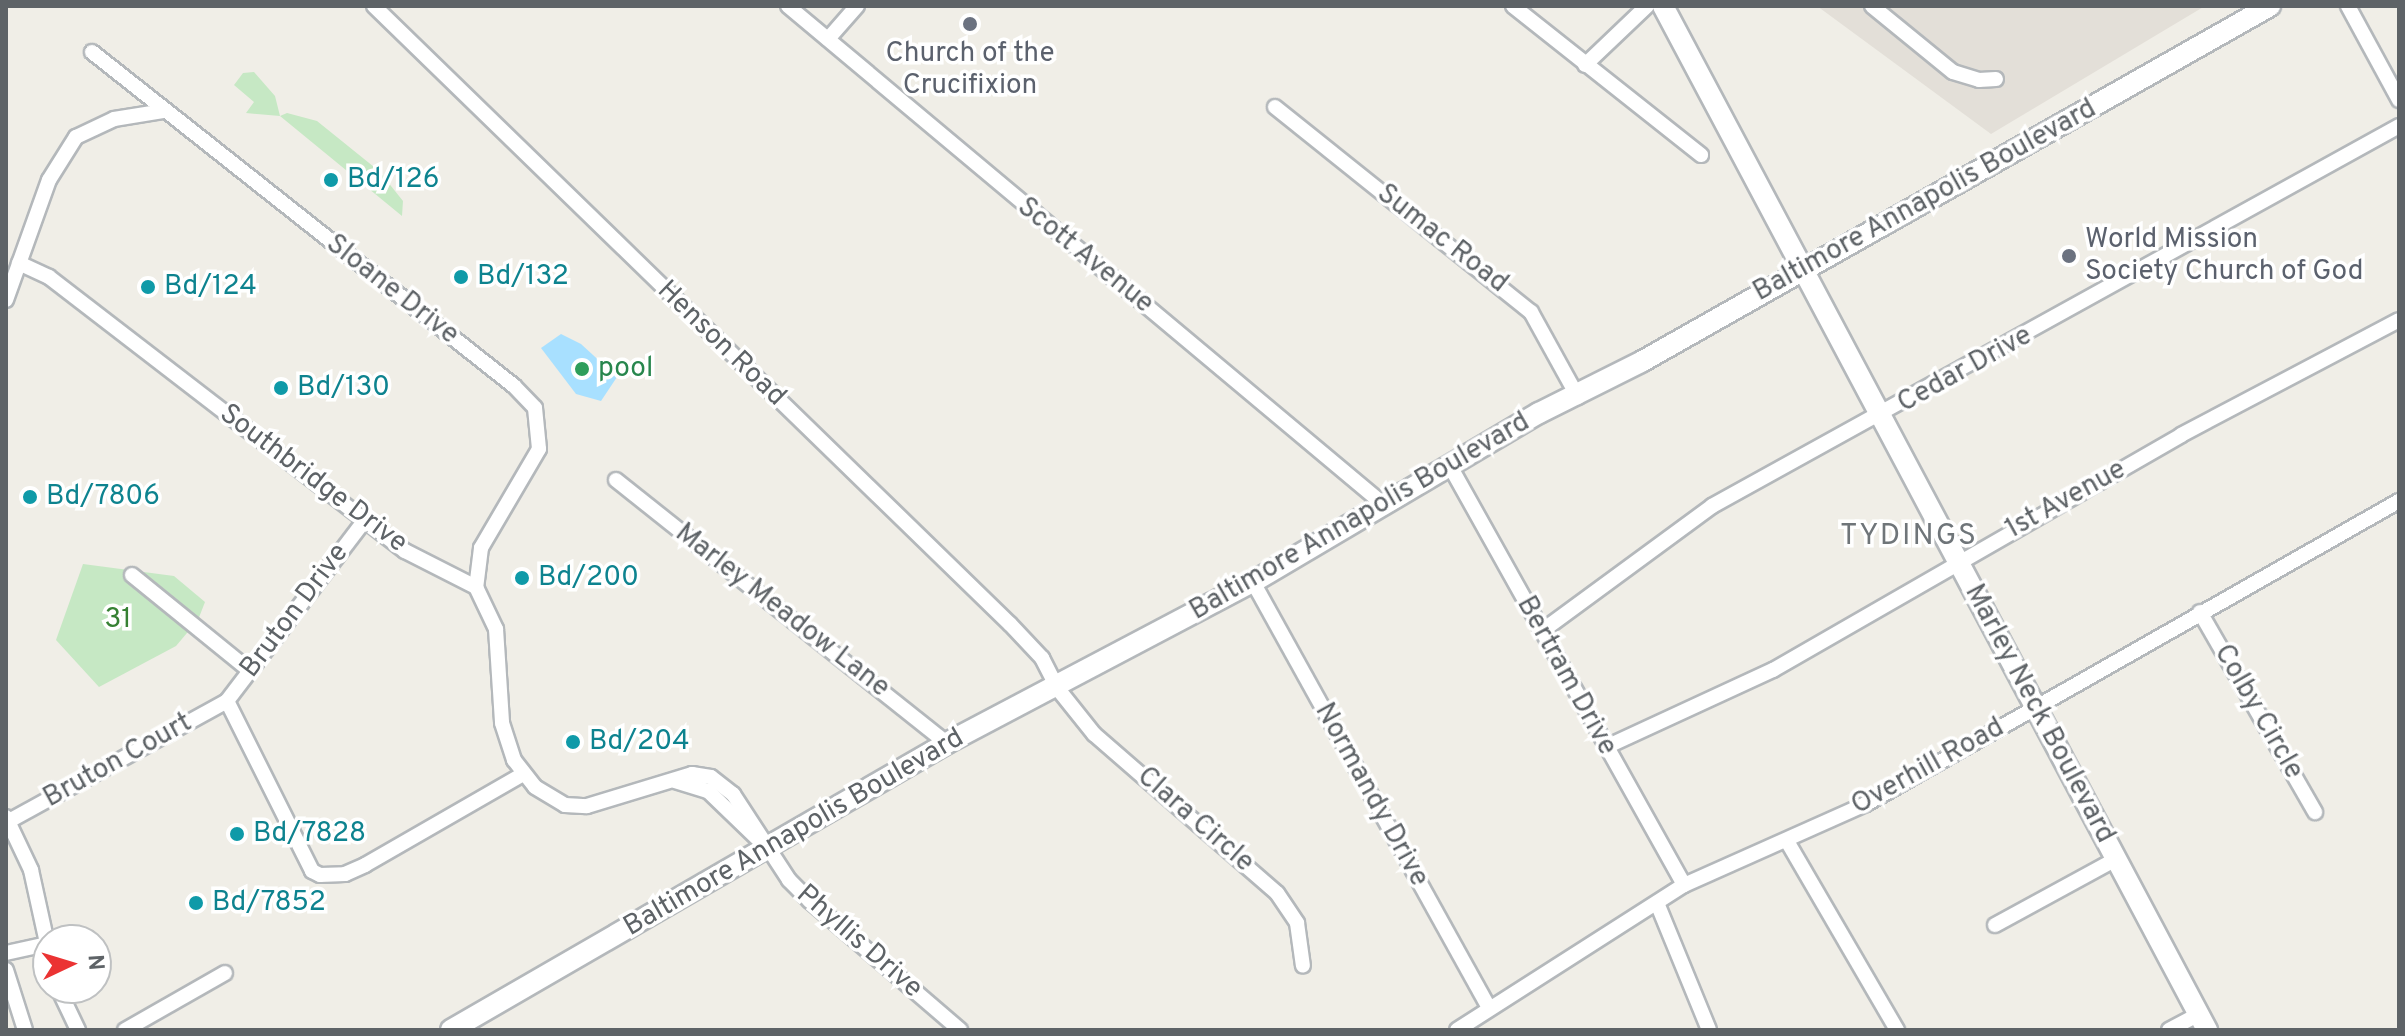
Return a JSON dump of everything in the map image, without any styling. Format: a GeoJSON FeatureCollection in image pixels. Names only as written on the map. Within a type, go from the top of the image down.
{"type":"FeatureCollection","features":[{"type":"Feature","properties":{"kind":"main road","name":"Marley Neck Boulevard"},"geometry":{"type":"LineString","coordinates":[[1663,6],[1878,418],[1958,561],[2203,1022]]}},
{"type":"Feature","properties":{"kind":"main road","name":"Baltimore Annapolis Boulevard"},"geometry":{"type":"LineString","coordinates":[[451,1030],[947,743],[1058,689],[1253,582],[1450,466],[1578,397],[2270,6]]}},
{"type":"Feature","properties":{"kind":"street","name":"Henson Road"},"geometry":{"type":"LineString","coordinates":[[374,6],[1010,624],[1042,658],[1058,689]]}},
{"type":"Feature","properties":{"kind":"street","name":"Scott Avenue"},"geometry":{"type":"LineString","coordinates":[[788,6],[1383,504]]}},
{"type":"Feature","properties":{"kind":"street"},"geometry":{"type":"LineString","coordinates":[[828,39],[857,6]]}},
{"type":"Feature","properties":{"kind":"street"},"geometry":{"type":"LineString","coordinates":[[1513,6],[1701,155]]}},
{"type":"Feature","properties":{"kind":"street"},"geometry":{"type":"LineString","coordinates":[[1585,65],[1647,6]]}},
{"type":"Feature","properties":{"kind":"street"},"geometry":{"type":"LineString","coordinates":[[1872,6],[1953,72],[1979,80],[1996,79]]}},
{"type":"Feature","properties":{"kind":"street"},"geometry":{"type":"LineString","coordinates":[[2348,6],[2399,100]]}},
{"type":"Feature","properties":{"kind":"street","name":"Sloane Drive"},"geometry":{"type":"LineString","coordinates":[[92,52],[514,386],[535,408],[539,449],[481,548],[476,587]]}},
{"type":"Feature","properties":{"kind":"street","name":"Sumac Road"},"geometry":{"type":"LineString","coordinates":[[1275,107],[1531,312],[1578,397]]}},
{"type":"Feature","properties":{"kind":"street"},"geometry":{"type":"LineString","coordinates":[[6,300],[49,180],[76,137],[105,122],[164,111]]}},
{"type":"Feature","properties":{"kind":"street","name":"Cedar Drive"},"geometry":{"type":"LineString","coordinates":[[1542,631],[1712,506],[1878,418],[2399,126]]}},
{"type":"Feature","properties":{"kind":"street","name":"Southbridge Drive"},"geometry":{"type":"LineString","coordinates":[[19,263],[49,277],[405,551],[476,587]]}},
{"type":"Feature","properties":{"kind":"street","name":"1st Avenue"},"geometry":{"type":"LineString","coordinates":[[1606,747],[1773,670],[1958,561],[2399,320]]}},
{"type":"Feature","properties":{"kind":"street","name":"Bertram Drive"},"geometry":{"type":"LineString","coordinates":[[1450,466],[1684,885]]}},
{"type":"Feature","properties":{"kind":"street","name":"Marley Meadow Lane"},"geometry":{"type":"LineString","coordinates":[[616,480],[947,743]]}},
{"type":"Feature","properties":{"kind":"street","name":"Overhill Road"},"geometry":{"type":"LineString","coordinates":[[1457,1030],[1684,885],[1866,804],[2399,501]]}},
{"type":"Feature","properties":{"kind":"street","name":"Bruton Drive"},"geometry":{"type":"LineString","coordinates":[[227,701],[364,521]]}},
{"type":"Feature","properties":{"kind":"street"},"geometry":{"type":"LineString","coordinates":[[132,575],[249,670]]}},
{"type":"Feature","properties":{"kind":"street","name":"Normandy Drive"},"geometry":{"type":"LineString","coordinates":[[1253,582],[1489,1008]]}},
{"type":"Feature","properties":{"kind":"street"},"geometry":{"type":"LineString","coordinates":[[476,587],[496,629],[502,723],[523,774],[548,796],[565,805],[587,806],[673,781],[708,791],[766,847]]}},
{"type":"Feature","properties":{"kind":"street","name":"Colby Circle"},"geometry":{"type":"LineString","coordinates":[[2200,612],[2315,812]]}},
{"type":"Feature","properties":{"kind":"street","name":"Clara Circle"},"geometry":{"type":"LineString","coordinates":[[1058,689],[1094,734],[1277,893],[1297,923],[1303,966]]}},
{"type":"Feature","properties":{"kind":"street"},"geometry":{"type":"LineString","coordinates":[[227,701],[312,871],[320,875],[345,874],[365,865],[523,774]]}},
{"type":"Feature","properties":{"kind":"street","name":"Bruton Court"},"geometry":{"type":"LineString","coordinates":[[8,819],[227,701]]}},
{"type":"Feature","properties":{"kind":"street"},"geometry":{"type":"LineString","coordinates":[[8,819],[31,870],[43,924]]}},
{"type":"Feature","properties":{"kind":"street"},"geometry":{"type":"LineString","coordinates":[[1787,841],[1897,1030]]}},
{"type":"Feature","properties":{"kind":"street","name":"Phyllis Drive"},"geometry":{"type":"LineString","coordinates":[[766,847],[810,901],[960,1030]]}},
{"type":"Feature","properties":{"kind":"street"},"geometry":{"type":"LineString","coordinates":[[1995,925],[2116,859]]}},
{"type":"Feature","properties":{"kind":"street"},"geometry":{"type":"LineString","coordinates":[[1657,903],[1709,1030]]}},
{"type":"Feature","properties":{"kind":"street"},"geometry":{"type":"LineString","coordinates":[[6,953],[32,949]]}},
{"type":"Feature","properties":{"kind":"street"},"geometry":{"type":"LineString","coordinates":[[6,970],[25,1030]]}},
{"type":"Feature","properties":{"kind":"street"},"geometry":{"type":"LineString","coordinates":[[125,1030],[225,973]]}},
{"type":"Feature","properties":{"kind":"street"},"geometry":{"type":"LineString","coordinates":[[66,1004],[78,1030]]}},
{"type":"Feature","properties":{"kind":"street"},"geometry":{"type":"LineString","coordinates":[[2169,1030],[2203,1022]]}},
{"type":"Feature","properties":{"kind":"shaded area"},"geometry":{"type":"Polygon","coordinates":[[[1817,6],[2205,6],[1991,134],[1817,6]]]}},
{"type":"Feature","properties":{"kind":"green space"},"geometry":{"type":"Polygon","coordinates":[[[254,72],[275,96],[280,116],[246,113],[254,102],[234,85],[243,73],[254,72]]]}},
{"type":"Feature","properties":{"kind":"green space"},"geometry":{"type":"Polygon","coordinates":[[[287,113],[317,121],[379,171],[403,201],[402,216],[280,116],[287,113]]]}},
{"type":"Feature","properties":{"kind":"green space","name":"31"},"geometry":{"type":"Polygon","coordinates":[[[83,564],[174,576],[205,602],[198,620],[176,646],[99,687],[56,640],[83,564]]]}},
{"type":"Feature","properties":{"kind":"water","name":"pool"},"geometry":{"type":"Polygon","coordinates":[[[561,334],[581,344],[617,377],[601,401],[576,394],[541,348],[561,334]]]}},
{"type":"Feature","properties":{"kind":"place","name":"Church of the Crucifixion"},"geometry":{"type":"Point","coordinates":[970,24]}},
{"type":"Feature","properties":{"kind":"place","name":"Bd/126"},"geometry":{"type":"Point","coordinates":[331,180]}},
{"type":"Feature","properties":{"kind":"place","name":"World Mission Society Church of God"},"geometry":{"type":"Point","coordinates":[2069,256]}},
{"type":"Feature","properties":{"kind":"place","name":"Bd/132"},"geometry":{"type":"Point","coordinates":[461,277]}},
{"type":"Feature","properties":{"kind":"place","name":"Bd/124"},"geometry":{"type":"Point","coordinates":[148,287]}},
{"type":"Feature","properties":{"kind":"place","name":"pool"},"geometry":{"type":"Point","coordinates":[582,369]}},
{"type":"Feature","properties":{"kind":"place","name":"Bd/130"},"geometry":{"type":"Point","coordinates":[281,388]}},
{"type":"Feature","properties":{"kind":"place","name":"Bd/7806"},"geometry":{"type":"Point","coordinates":[30,497]}},
{"type":"Feature","properties":{"kind":"place","name":"Bd/200"},"geometry":{"type":"Point","coordinates":[522,578]}},
{"type":"Feature","properties":{"kind":"place","name":"Bd/204"},"geometry":{"type":"Point","coordinates":[573,742]}},
{"type":"Feature","properties":{"kind":"place","name":"Bd/7828"},"geometry":{"type":"Point","coordinates":[237,834]}},
{"type":"Feature","properties":{"kind":"place","name":"Bd/7852"},"geometry":{"type":"Point","coordinates":[196,903]}},
{"type":"Feature","properties":{"kind":"district","name":"TYDINGS"},"geometry":{"type":"Point","coordinates":[1909,537]}}]}
